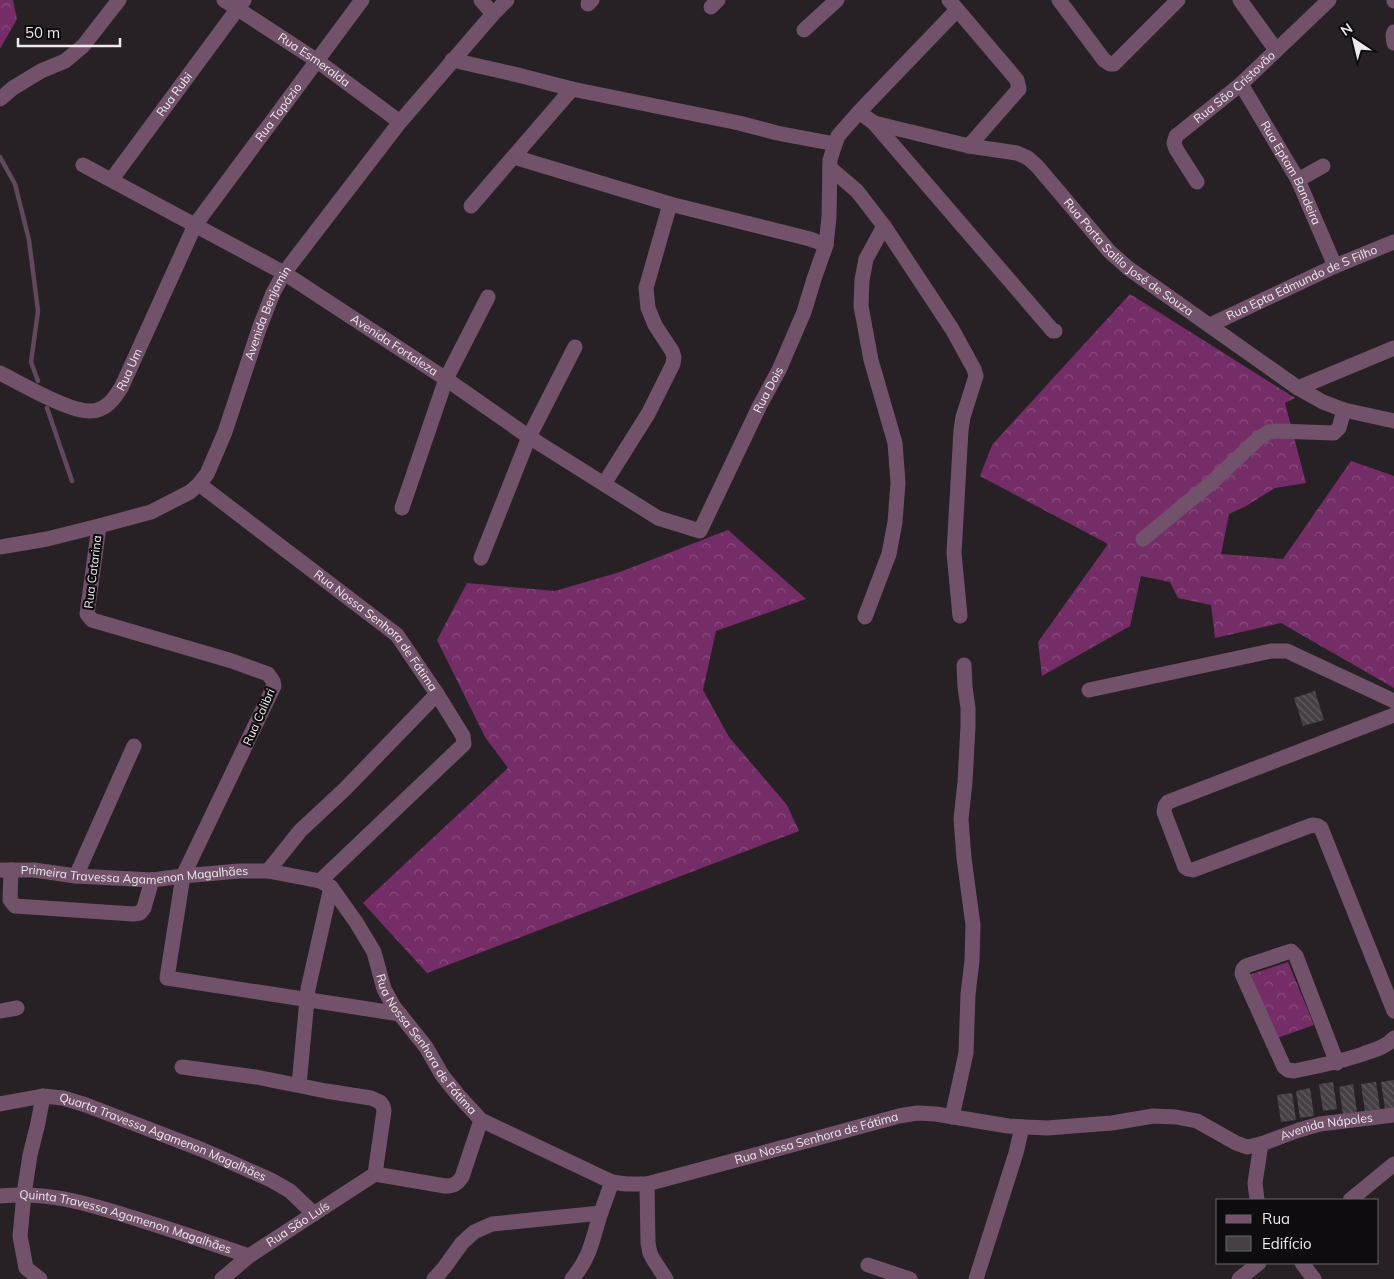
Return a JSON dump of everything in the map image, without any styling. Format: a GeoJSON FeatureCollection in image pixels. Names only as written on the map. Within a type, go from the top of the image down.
{"type":"FeatureCollection","features":[{"type":"Feature","properties":{"kind":"street"},"geometry":{"type":"LineString","coordinates":[[0,99],[13,88],[41,71],[65,60],[83,46],[119,0]]}},
{"type":"Feature","properties":{"kind":"street","name":"Rua Esmeralda"},"geometry":{"type":"LineString","coordinates":[[224,0],[241,5],[400,122]]}},
{"type":"Feature","properties":{"kind":"street","name":"Rua Topázio"},"geometry":{"type":"LineString","coordinates":[[195,224],[362,0]]}},
{"type":"Feature","properties":{"kind":"street"},"geometry":{"type":"LineString","coordinates":[[481,0],[492,14]]}},
{"type":"Feature","properties":{"kind":"street","name":"Avenida Benjamin"},"geometry":{"type":"LineString","coordinates":[[0,547],[47,539],[151,512],[190,492],[199,484],[211,466],[225,432],[258,329],[284,273],[400,122],[492,14],[507,0]]}},
{"type":"Feature","properties":{"kind":"street"},"geometry":{"type":"LineString","coordinates":[[804,30],[837,0]]}},
{"type":"Feature","properties":{"kind":"street"},"geometry":{"type":"LineString","coordinates":[[1059,0],[1104,60],[1110,64],[1114,64],[1178,0]]}},
{"type":"Feature","properties":{"kind":"street"},"geometry":{"type":"LineString","coordinates":[[1240,0],[1276,50]]}},
{"type":"Feature","properties":{"kind":"street","name":"Rua São Cristovão"},"geometry":{"type":"LineString","coordinates":[[1197,182],[1176,148],[1174,143],[1176,136],[1241,84],[1329,0]]}},
{"type":"Feature","properties":{"kind":"street","name":"Rua Rubi"},"geometry":{"type":"LineString","coordinates":[[112,179],[241,5]]}},
{"type":"Feature","properties":{"kind":"street"},"geometry":{"type":"LineString","coordinates":[[452,60],[572,89],[834,144],[838,136],[953,5],[1017,80],[1018,84],[1018,89],[969,146]]}},
{"type":"Feature","properties":{"kind":"street"},"geometry":{"type":"LineString","coordinates":[[1394,32],[1394,43]]}},
{"type":"Feature","properties":{"kind":"street","name":"Rua Eptam Bandeira"},"geometry":{"type":"LineString","coordinates":[[1241,84],[1298,180],[1335,266]]}},
{"type":"Feature","properties":{"kind":"street"},"geometry":{"type":"LineString","coordinates":[[471,206],[572,89]]}},
{"type":"Feature","properties":{"kind":"street","name":"Rua Porta Salilo José de Souza"},"geometry":{"type":"LineString","coordinates":[[859,112],[874,123],[969,146],[1016,153],[1028,158],[1122,263],[1298,388],[1323,402],[1344,410],[1394,421]]}},
{"type":"Feature","properties":{"kind":"street"},"geometry":{"type":"LineString","coordinates":[[874,123],[1053,331],[1055,331]]}},
{"type":"Feature","properties":{"kind":"street","name":"Rua Dois"},"geometry":{"type":"LineString","coordinates":[[700,531],[760,405],[779,370],[804,312],[826,245],[829,217],[830,160],[834,144]]}},
{"type":"Feature","properties":{"kind":"street"},"geometry":{"type":"LineString","coordinates":[[514,158],[670,204],[810,239],[826,245]]}},
{"type":"Feature","properties":{"kind":"street","name":"Avenida Fortaleza"},"geometry":{"type":"LineString","coordinates":[[83,165],[284,273],[529,436],[658,518],[700,531]]}},
{"type":"Feature","properties":{"kind":"street"},"geometry":{"type":"LineString","coordinates":[[1298,180],[1323,166]]}},
{"type":"Feature","properties":{"kind":"street"},"geometry":{"type":"LineString","coordinates":[[830,168],[856,191],[884,226],[952,328],[974,369],[976,376],[963,416],[954,535],[960,616]]}},
{"type":"Feature","properties":{"kind":"street"},"geometry":{"type":"LineString","coordinates":[[604,484],[648,414],[674,364],[672,351],[655,324],[648,308],[646,288],[670,204]]}},
{"type":"Feature","properties":{"kind":"street","name":"Rua Um"},"geometry":{"type":"LineString","coordinates":[[0,372],[70,407],[90,411],[102,408],[113,401],[122,386],[195,224]]}},
{"type":"Feature","properties":{"kind":"street"},"geometry":{"type":"LineString","coordinates":[[865,617],[889,554],[895,522],[898,483],[895,443],[871,360],[860,306],[866,259],[884,226]]}},
{"type":"Feature","properties":{"kind":"street","name":"Rua Epta Edmundo de S Filho"},"geometry":{"type":"LineString","coordinates":[[1210,325],[1335,266],[1394,242]]}},
{"type":"Feature","properties":{"kind":"street"},"geometry":{"type":"LineString","coordinates":[[402,508],[446,379],[488,297]]}},
{"type":"Feature","properties":{"kind":"street"},"geometry":{"type":"LineString","coordinates":[[481,558],[529,436],[576,347]]}},
{"type":"Feature","properties":{"kind":"street"},"geometry":{"type":"LineString","coordinates":[[1298,388],[1394,348]]}},
{"type":"Feature","properties":{"kind":"street"},"geometry":{"type":"LineString","coordinates":[[1143,539],[1210,484],[1259,438],[1269,432],[1277,431],[1334,433],[1339,428],[1344,410]]}},
{"type":"Feature","properties":{"kind":"street","name":"Rua Nossa Senhora de Fátima"},"geometry":{"type":"LineString","coordinates":[[199,484],[397,635],[437,694],[300,831],[268,870]]}},
{"type":"Feature","properties":{"kind":"street","name":"Rua Catarina"},"geometry":{"type":"LineString","coordinates":[[89,617],[87,614],[98,526]]}},
{"type":"Feature","properties":{"kind":"street","name":"Rua Calibri"},"geometry":{"type":"LineString","coordinates":[[89,617],[92,620],[232,661],[268,674],[273,680],[274,686],[271,694],[183,876]]}},
{"type":"Feature","properties":{"kind":"street"},"geometry":{"type":"LineString","coordinates":[[1088,690],[1271,650],[1286,651],[1394,701]]}},
{"type":"Feature","properties":{"kind":"street"},"geometry":{"type":"LineString","coordinates":[[952,1117],[966,1053],[973,925],[961,819],[966,782],[968,726],[964,665]]}},
{"type":"Feature","properties":{"kind":"street"},"geometry":{"type":"LineString","coordinates":[[299,1085],[308,989],[325,884],[464,744],[463,736],[437,694]]}},
{"type":"Feature","properties":{"kind":"street"},"geometry":{"type":"LineString","coordinates":[[1393,1006],[1321,828],[1312,826],[1193,870],[1188,870],[1185,867],[1164,812],[1168,802],[1394,715]]}},
{"type":"Feature","properties":{"kind":"street"},"geometry":{"type":"LineString","coordinates":[[76,876],[134,746]]}},
{"type":"Feature","properties":{"kind":"street"},"geometry":{"type":"LineString","coordinates":[[6,870],[10,900],[15,906],[140,913],[144,908],[152,880]]}},
{"type":"Feature","properties":{"kind":"street","name":"Primeira Travessa Agamenon Magalhães"},"geometry":{"type":"LineString","coordinates":[[6,870],[34,870],[76,876],[152,880],[268,870]]}},
{"type":"Feature","properties":{"kind":"street"},"geometry":{"type":"LineString","coordinates":[[268,870],[325,884]]}},
{"type":"Feature","properties":{"kind":"street"},"geometry":{"type":"LineString","coordinates":[[183,876],[167,978],[400,1014]]}},
{"type":"Feature","properties":{"kind":"street","name":"Rua Nossa Senhora de Fátima"},"geometry":{"type":"LineString","coordinates":[[325,884],[356,922],[374,952],[384,989],[394,1007],[426,1047],[442,1074],[458,1095],[481,1120],[612,1182],[647,1184],[918,1112],[1008,1126],[1047,1128],[1112,1123],[1153,1116],[1176,1116],[1197,1121],[1236,1143],[1247,1147],[1261,1144]]}},
{"type":"Feature","properties":{"kind":"street"},"geometry":{"type":"LineString","coordinates":[[1337,1062],[1294,952],[1290,951],[1246,966],[1242,974],[1284,1067],[1288,1070],[1294,1071],[1337,1062],[1380,1048],[1394,1038]]}},
{"type":"Feature","properties":{"kind":"street"},"geometry":{"type":"LineString","coordinates":[[0,1011],[17,1008]]}},
{"type":"Feature","properties":{"kind":"street"},"geometry":{"type":"LineString","coordinates":[[182,1068],[256,1077],[371,1098],[380,1102],[384,1111],[375,1174],[445,1186],[452,1186],[458,1183],[462,1177],[481,1120]]}},
{"type":"Feature","properties":{"kind":"street"},"geometry":{"type":"LineString","coordinates":[[40,1279],[26,1268],[20,1236],[30,1155],[43,1096]]}},
{"type":"Feature","properties":{"kind":"street","name":"Quarta Travessa Agamenon Magalhães"},"geometry":{"type":"LineString","coordinates":[[0,1104],[43,1096],[63,1098],[86,1105],[203,1150],[277,1184],[290,1192],[314,1214]]}},
{"type":"Feature","properties":{"kind":"street","name":"Avenida Nápoles"},"geometry":{"type":"LineString","coordinates":[[1261,1144],[1320,1124],[1394,1115]]}},
{"type":"Feature","properties":{"kind":"street"},"geometry":{"type":"LineString","coordinates":[[976,1279],[1016,1154],[1022,1126]]}},
{"type":"Feature","properties":{"kind":"street"},"geometry":{"type":"LineString","coordinates":[[1257,1199],[1255,1183],[1261,1144]]}},
{"type":"Feature","properties":{"kind":"street"},"geometry":{"type":"LineString","coordinates":[[1351,1199],[1394,1164]]}},
{"type":"Feature","properties":{"kind":"street","name":"Rua São Luís"},"geometry":{"type":"LineString","coordinates":[[222,1279],[250,1256],[375,1174]]}},
{"type":"Feature","properties":{"kind":"street"},"geometry":{"type":"LineString","coordinates":[[572,1279],[589,1254],[612,1182]]}},
{"type":"Feature","properties":{"kind":"street"},"geometry":{"type":"LineString","coordinates":[[647,1184],[649,1248],[653,1259],[666,1279]]}},
{"type":"Feature","properties":{"kind":"street","name":"Quinta Travessa Agamenon Magalhães"},"geometry":{"type":"LineString","coordinates":[[0,1196],[24,1194],[60,1197],[178,1231],[250,1256]]}},
{"type":"Feature","properties":{"kind":"street"},"geometry":{"type":"LineString","coordinates":[[434,1279],[474,1232],[492,1224],[601,1212]]}},
{"type":"Feature","properties":{"kind":"street"},"geometry":{"type":"LineString","coordinates":[[1238,1279],[1258,1264]]}},
{"type":"Feature","properties":{"kind":"street"},"geometry":{"type":"LineString","coordinates":[[1303,1264],[1314,1279]]}},
{"type":"Feature","properties":{"kind":"street"},"geometry":{"type":"LineString","coordinates":[[868,1265],[910,1279]]}},
{"type":"Feature","properties":{"kind":"green space"},"geometry":{"type":"Polygon","coordinates":[[[0,0],[13,0],[17,19],[0,49],[0,0]]]}},
{"type":"Feature","properties":{"kind":"green space"},"geometry":{"type":"Polygon","coordinates":[[[1130,294],[1295,398],[1285,403],[1306,483],[1275,488],[1229,514],[1221,554],[1283,559],[1351,461],[1394,476],[1394,688],[1281,623],[1215,638],[1211,605],[1178,598],[1170,582],[1141,576],[1130,626],[1042,676],[1038,642],[1108,544],[980,476],[992,445],[1130,294]]]}},
{"type":"Feature","properties":{"kind":"green space"},"geometry":{"type":"Polygon","coordinates":[[[728,530],[806,599],[716,631],[703,690],[729,737],[787,805],[799,831],[427,973],[363,903],[508,768],[485,737],[437,640],[467,583],[555,591],[620,572],[728,530]]]}},
{"type":"Feature","properties":{"kind":"green space"},"geometry":{"type":"Polygon","coordinates":[[[1288,962],[1314,1025],[1277,1038],[1249,975],[1288,962]]]}},
{"type":"Feature","properties":{"kind":"building"},"geometry":{"type":"Polygon","coordinates":[[[1315,691],[1324,720],[1303,726],[1294,698],[1315,691]]]}},
{"type":"Feature","properties":{"kind":"building"},"geometry":{"type":"Polygon","coordinates":[[[1394,1080],[1394,1108],[1385,1109],[1381,1082],[1394,1080]]]}},
{"type":"Feature","properties":{"kind":"building"},"geometry":{"type":"Polygon","coordinates":[[[1333,1082],[1337,1109],[1323,1111],[1319,1084],[1333,1082]]]}},
{"type":"Feature","properties":{"kind":"building"},"geometry":{"type":"Polygon","coordinates":[[[1376,1082],[1380,1109],[1365,1111],[1361,1084],[1376,1082]]]}},
{"type":"Feature","properties":{"kind":"building"},"geometry":{"type":"Polygon","coordinates":[[[1353,1084],[1357,1112],[1343,1114],[1339,1087],[1353,1084]]]}},
{"type":"Feature","properties":{"kind":"building"},"geometry":{"type":"Polygon","coordinates":[[[1310,1088],[1314,1116],[1300,1118],[1296,1091],[1310,1088]]]}},
{"type":"Feature","properties":{"kind":"building"},"geometry":{"type":"Polygon","coordinates":[[[1292,1093],[1296,1120],[1281,1122],[1277,1095],[1292,1093]]]}},
{"type":"Feature","properties":{"kind":"waterway"},"geometry":{"type":"LineString","coordinates":[[0,157],[15,184],[29,240],[38,311],[31,362],[38,381]]}},
{"type":"Feature","properties":{"kind":"waterway"},"geometry":{"type":"LineString","coordinates":[[47,408],[72,481]]}}]}
